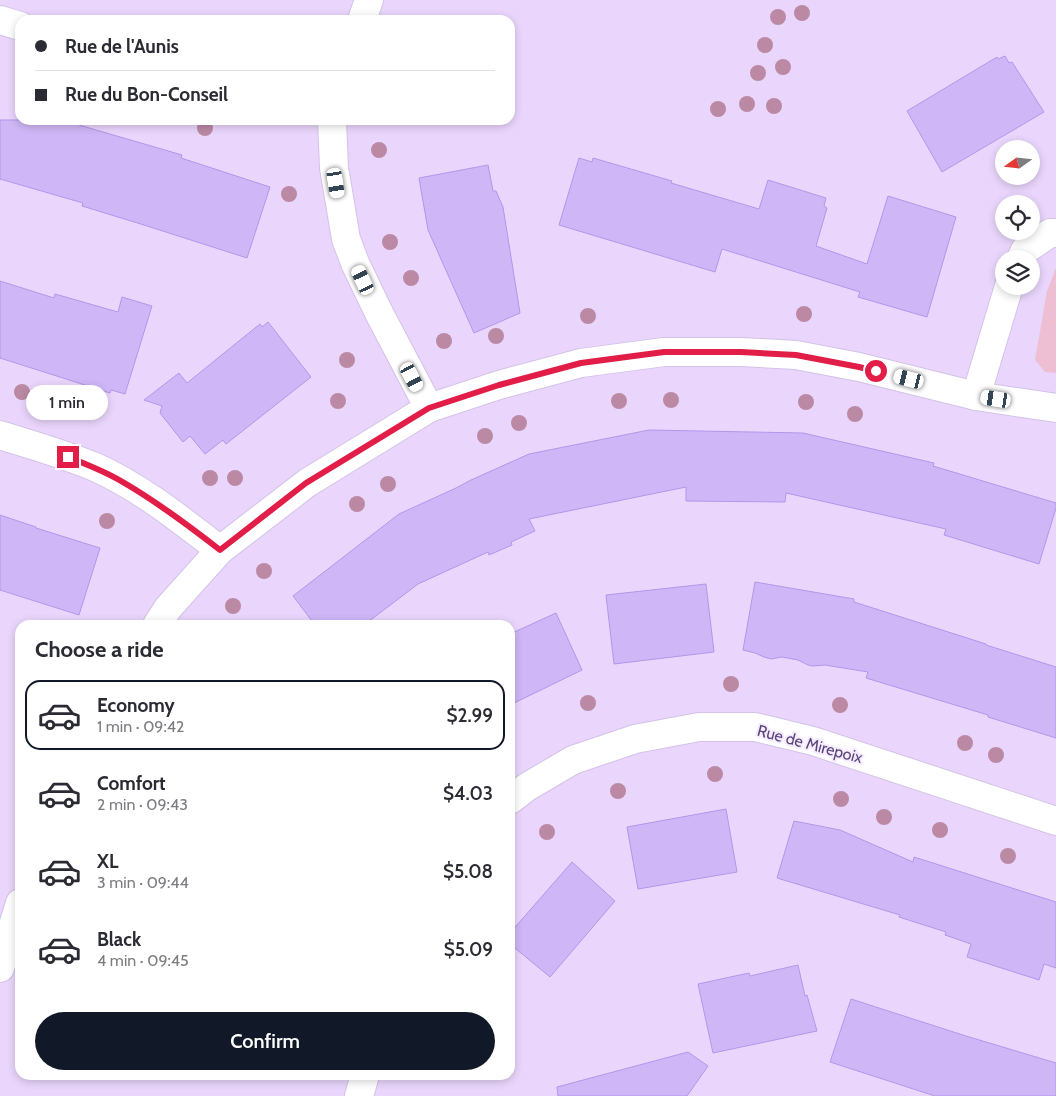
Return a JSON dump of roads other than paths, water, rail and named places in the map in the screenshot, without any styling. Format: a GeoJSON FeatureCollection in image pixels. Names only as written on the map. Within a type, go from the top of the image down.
{"type":"FeatureCollection","features":[{"type":"Feature","properties":{"kind":"street"},"geometry":{"type":"LineString","coordinates":[[364,15],[369,0]]}},
{"type":"Feature","properties":{"kind":"street"},"geometry":{"type":"LineString","coordinates":[[0,20],[15,24]]}},
{"type":"Feature","properties":{"kind":"street"},"geometry":{"type":"LineString","coordinates":[[332,125],[334,168],[346,239],[355,263],[379,313],[429,408]]}},
{"type":"Feature","properties":{"kind":"street"},"geometry":{"type":"LineString","coordinates":[[1026,250],[1050,233],[1056,233]]}},
{"type":"Feature","properties":{"kind":"street"},"geometry":{"type":"LineString","coordinates":[[976,396],[1005,295]]}},
{"type":"Feature","properties":{"kind":"street"},"geometry":{"type":"LineString","coordinates":[[160,620],[168,608],[220,550],[306,483],[429,408],[499,385],[581,363],[664,352],[741,352],[796,355],[859,367],[976,396],[1056,408]]}},
{"type":"Feature","properties":{"kind":"street"},"geometry":{"type":"LineString","coordinates":[[0,435],[95,467],[120,480],[169,511],[220,550]]}},
{"type":"Feature","properties":{"kind":"street","name":"Rue de Mirepoix"},"geometry":{"type":"LineString","coordinates":[[515,796],[526,787],[574,760],[635,739],[698,727],[755,727],[813,741],[1056,821]]}},
{"type":"Feature","properties":{"kind":"street"},"geometry":{"type":"LineString","coordinates":[[0,968],[15,919]]}},
{"type":"Feature","properties":{"kind":"street"},"geometry":{"type":"LineString","coordinates":[[358,1096],[363,1080]]}}]}
